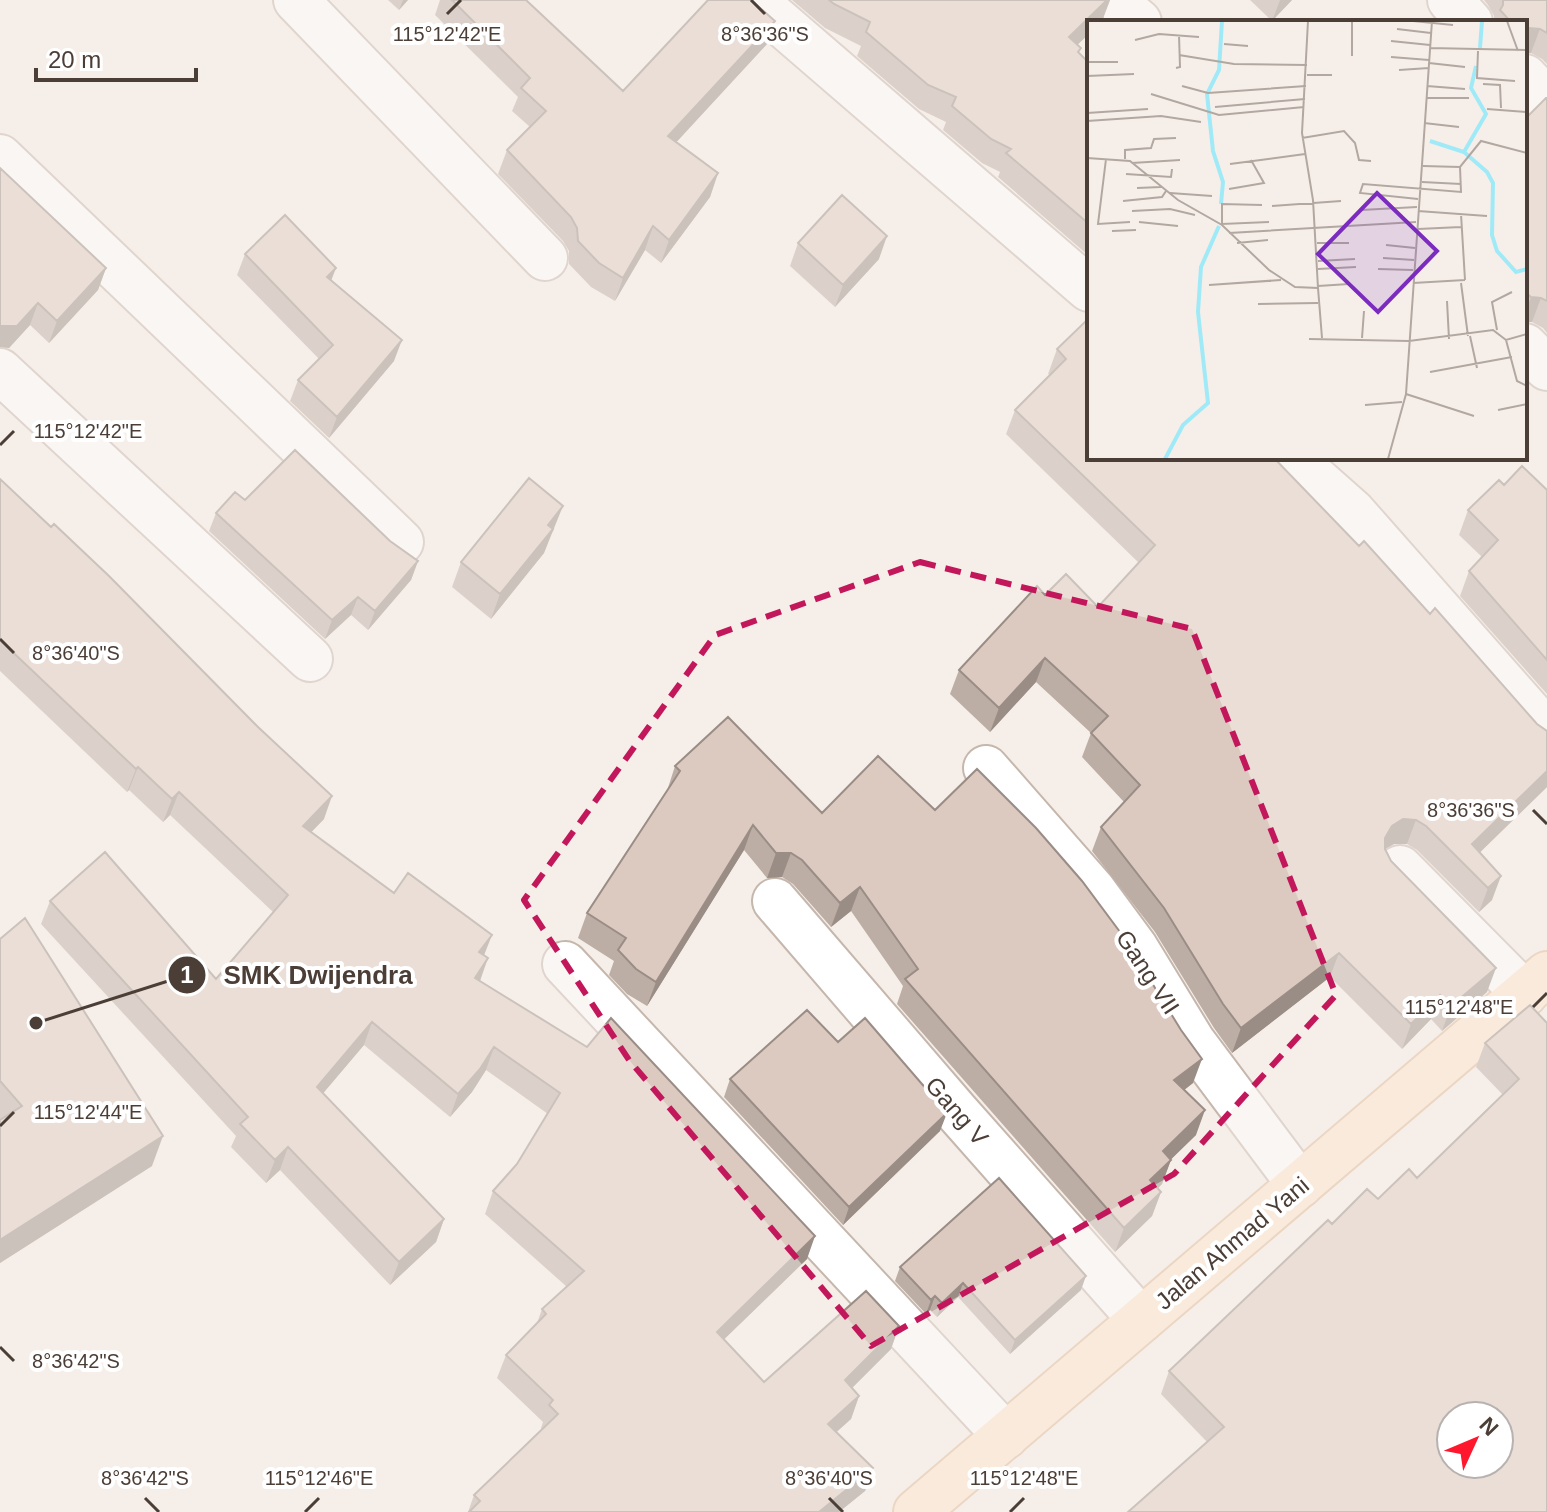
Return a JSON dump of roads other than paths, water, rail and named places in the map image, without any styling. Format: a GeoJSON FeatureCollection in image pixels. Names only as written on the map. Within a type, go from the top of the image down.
{"type":"FeatureCollection","features":[{"type":"Feature","properties":{"kind":"main road","name":"Jalan Ahmad Yani"},"geometry":{"type":"LineString","coordinates":[[916,1512],[1536,984]]}},
{"type":"Feature","properties":{"kind":"street"},"geometry":{"type":"LineString","coordinates":[[296,0],[545,258]]}},
{"type":"Feature","properties":{"kind":"street"},"geometry":{"type":"LineString","coordinates":[[754,0],[1087,287]]}},
{"type":"Feature","properties":{"kind":"street"},"geometry":{"type":"LineString","coordinates":[[1450,0],[1468,20]]}},
{"type":"Feature","properties":{"kind":"street"},"geometry":{"type":"LineString","coordinates":[[1527,79],[1547,100]]}},
{"type":"Feature","properties":{"kind":"street"},"geometry":{"type":"LineString","coordinates":[[0,157],[401,542]]}},
{"type":"Feature","properties":{"kind":"street"},"geometry":{"type":"LineString","coordinates":[[1527,348],[1547,368]]}},
{"type":"Feature","properties":{"kind":"street"},"geometry":{"type":"LineString","coordinates":[[0,371],[310,659]]}},
{"type":"Feature","properties":{"kind":"street"},"geometry":{"type":"LineString","coordinates":[[1294,460],[1353,512],[1547,732]]}},
{"type":"Feature","properties":{"kind":"street","name":"Gang VII"},"geometry":{"type":"LineString","coordinates":[[986,768],[1093,890],[1135,947],[1193,1042],[1300,1185]]}},
{"type":"Feature","properties":{"kind":"street"},"geometry":{"type":"LineString","coordinates":[[1400,868],[1536,984]]}},
{"type":"Feature","properties":{"kind":"street","name":"Gang V"},"geometry":{"type":"LineString","coordinates":[[775,901],[1141,1320]]}},
{"type":"Feature","properties":{"kind":"street"},"geometry":{"type":"LineString","coordinates":[[565,964],[1006,1436]]}},
{"type":"Feature","properties":{"kind":"place","name":"SMK Dwijendra"},"geometry":{"type":"Point","coordinates":[36,1023]}}]}
